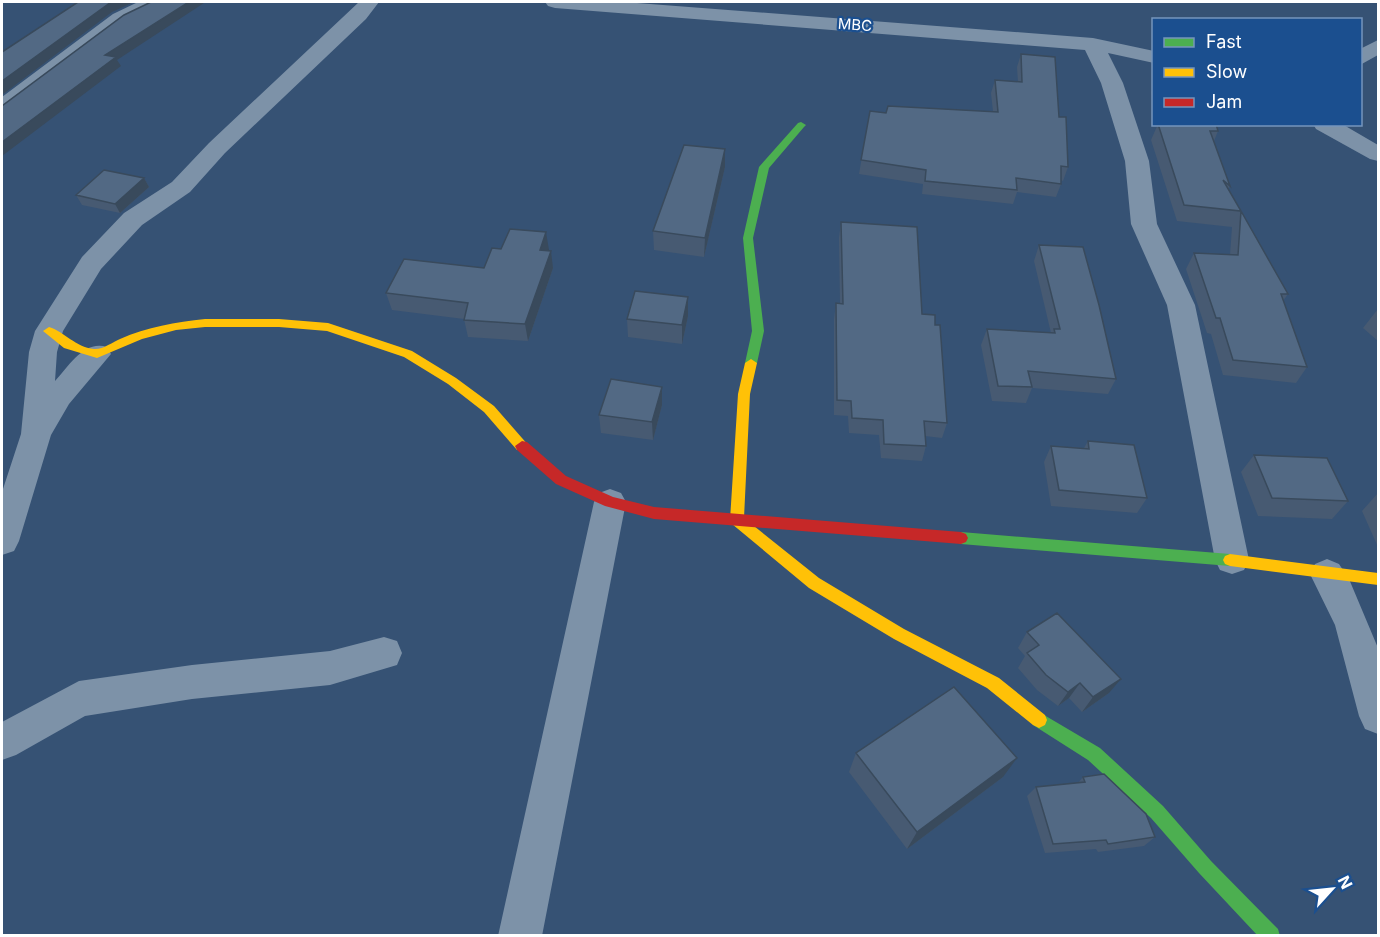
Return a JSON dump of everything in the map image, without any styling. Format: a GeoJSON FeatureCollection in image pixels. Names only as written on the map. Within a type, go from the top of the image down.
{"type":"FeatureCollection","features":[{"type":"Feature","properties":{"kind":"street"},"geometry":{"type":"LineString","coordinates":[[2,107],[120,18],[152,2]]}},
{"type":"Feature","properties":{"kind":"street"},"geometry":{"type":"LineString","coordinates":[[2,541],[36,434],[43,352],[49,331],[91,263],[112,238],[133,219],[181,187],[200,169],[217,147],[359,15],[369,2]]}},
{"type":"Feature","properties":{"kind":"street","name":"MBC"},"geometry":{"type":"LineString","coordinates":[[555,2],[861,18],[1093,44],[1152,57]]}},
{"type":"Feature","properties":{"kind":"street"},"geometry":{"type":"LineString","coordinates":[[1093,44],[1112,83],[1132,141],[1142,188],[1144,224],[1181,305],[1232,560]]}},
{"type":"Feature","properties":{"kind":"street"},"geometry":{"type":"LineString","coordinates":[[1362,58],[1378,46]]}},
{"type":"Feature","properties":{"kind":"street"},"geometry":{"type":"LineString","coordinates":[[737,520],[744,394],[758,331],[748,238],[764,167],[801,125]]}},
{"type":"Feature","properties":{"kind":"street"},"geometry":{"type":"LineString","coordinates":[[1328,126],[1378,154]]}},
{"type":"Feature","properties":{"kind":"street"},"geometry":{"type":"LineString","coordinates":[[36,434],[59,396],[97,354],[138,336],[176,326],[243,322],[328,327],[408,354],[452,381],[489,409],[519,443],[561,480],[610,502],[654,513],[1232,560],[1378,579]]}},
{"type":"Feature","properties":{"kind":"street"},"geometry":{"type":"LineString","coordinates":[[49,331],[68,345],[97,354]]}},
{"type":"Feature","properties":{"kind":"street"},"geometry":{"type":"LineString","coordinates":[[520,936],[610,502]]}},
{"type":"Feature","properties":{"kind":"street"},"geometry":{"type":"LineString","coordinates":[[737,520],[814,583],[899,633],[993,683],[1049,727],[1094,754],[1157,812],[1205,867],[1271,936]]}},
{"type":"Feature","properties":{"kind":"street"},"geometry":{"type":"LineString","coordinates":[[1327,574],[1339,592],[1367,669],[1378,716]]}},
{"type":"Feature","properties":{"kind":"street"},"geometry":{"type":"LineString","coordinates":[[2,742],[79,699],[192,682],[330,668],[384,652]]}},
{"type":"Feature","properties":{"kind":"building"},"geometry":{"type":"Polygon","coordinates":[[[78,2],[111,2],[2,81],[2,52],[78,2]]]}},
{"type":"Feature","properties":{"kind":"building"},"geometry":{"type":"Polygon","coordinates":[[[151,2],[189,2],[105,55],[116,57],[2,142],[2,106],[124,15],[151,2]]]}},
{"type":"Feature","properties":{"kind":"building"},"geometry":{"type":"Polygon","coordinates":[[[1021,54],[1055,57],[1059,117],[1066,117],[1068,167],[1061,166],[1061,184],[1016,178],[1017,190],[925,181],[926,170],[861,160],[870,111],[886,113],[888,106],[998,112],[995,80],[1022,82],[1021,54]]]}},
{"type":"Feature","properties":{"kind":"building"},"geometry":{"type":"Polygon","coordinates":[[[1159,126],[1217,126],[1218,131],[1210,131],[1230,186],[1223,180],[1241,211],[1184,205],[1159,126]]]}},
{"type":"Feature","properties":{"kind":"building"},"geometry":{"type":"Polygon","coordinates":[[[684,145],[725,149],[705,238],[653,231],[684,145]]]}},
{"type":"Feature","properties":{"kind":"building"},"geometry":{"type":"Polygon","coordinates":[[[104,170],[144,178],[115,204],[76,195],[104,170]]]}},
{"type":"Feature","properties":{"kind":"building"},"geometry":{"type":"Polygon","coordinates":[[[1241,211],[1288,294],[1281,294],[1307,367],[1233,360],[1220,318],[1216,318],[1194,253],[1238,255],[1241,211]]]}},
{"type":"Feature","properties":{"kind":"building"},"geometry":{"type":"Polygon","coordinates":[[[841,222],[917,227],[922,314],[935,315],[935,325],[940,325],[947,423],[924,421],[926,446],[884,444],[883,420],[852,418],[851,401],[837,400],[836,303],[843,304],[841,222]]]}},
{"type":"Feature","properties":{"kind":"building"},"geometry":{"type":"Polygon","coordinates":[[[510,229],[546,232],[540,250],[551,251],[525,324],[464,320],[468,303],[386,293],[404,259],[484,268],[492,248],[501,249],[510,229]]]}},
{"type":"Feature","properties":{"kind":"building"},"geometry":{"type":"Polygon","coordinates":[[[1039,245],[1083,247],[1116,379],[1028,371],[1032,387],[998,386],[987,329],[1055,333],[1054,329],[1060,329],[1039,245]]]}},
{"type":"Feature","properties":{"kind":"building"},"geometry":{"type":"Polygon","coordinates":[[[635,291],[688,297],[682,325],[627,319],[635,291]]]}},
{"type":"Feature","properties":{"kind":"building"},"geometry":{"type":"Polygon","coordinates":[[[611,379],[662,387],[652,422],[599,415],[611,379]]]}},
{"type":"Feature","properties":{"kind":"building"},"geometry":{"type":"Polygon","coordinates":[[[1088,441],[1134,445],[1147,498],[1059,490],[1051,446],[1089,449],[1088,441]]]}},
{"type":"Feature","properties":{"kind":"building"},"geometry":{"type":"Polygon","coordinates":[[[1254,455],[1327,458],[1348,501],[1272,498],[1254,455]]]}},
{"type":"Feature","properties":{"kind":"building"},"geometry":{"type":"Polygon","coordinates":[[[1057,613],[1121,679],[1093,697],[1080,683],[1068,692],[1046,675],[1027,653],[1039,645],[1027,632],[1057,613]]]}},
{"type":"Feature","properties":{"kind":"building"},"geometry":{"type":"Polygon","coordinates":[[[954,687],[1017,758],[917,832],[856,753],[954,687]]]}},
{"type":"Feature","properties":{"kind":"building"},"geometry":{"type":"Polygon","coordinates":[[[1104,774],[1146,814],[1155,837],[1108,844],[1106,840],[1053,844],[1036,787],[1085,782],[1083,777],[1104,774]]]}},
{"type":"Feature","properties":{"kind":"traffic: fast"},"geometry":{"type":"LineString","coordinates":[[751,363],[758,331],[748,238],[764,167],[801,125]]}},
{"type":"Feature","properties":{"kind":"traffic: fast"},"geometry":{"type":"LineString","coordinates":[[961,538],[1230,560]]}},
{"type":"Feature","properties":{"kind":"traffic: fast"},"geometry":{"type":"LineString","coordinates":[[1039,720],[1094,754],[1157,812],[1205,867],[1271,936]]}},
{"type":"Feature","properties":{"kind":"traffic: slow"},"geometry":{"type":"LineString","coordinates":[[49,331],[68,345],[97,354],[138,336],[176,326],[205,323],[279,323],[328,327],[408,354],[452,381],[489,409],[522,446]]}},
{"type":"Feature","properties":{"kind":"traffic: slow"},"geometry":{"type":"LineString","coordinates":[[751,363],[744,394],[737,520],[814,583],[899,634],[993,683],[1039,720]]}},
{"type":"Feature","properties":{"kind":"traffic: slow"},"geometry":{"type":"LineString","coordinates":[[1230,560],[1378,579]]}},
{"type":"Feature","properties":{"kind":"traffic: jam"},"geometry":{"type":"LineString","coordinates":[[522,446],[561,480],[610,502],[654,513],[961,538]]}}]}
